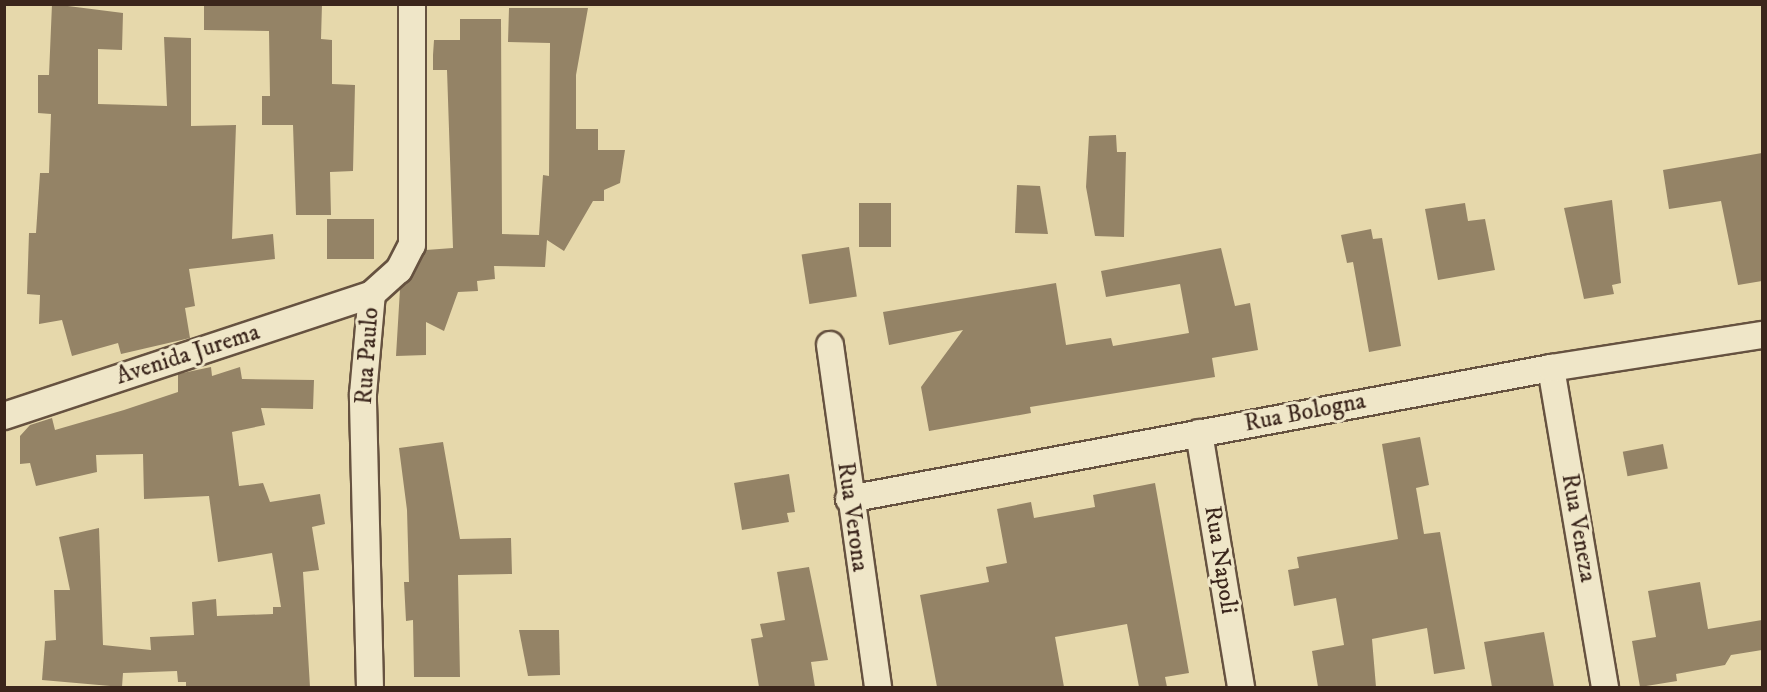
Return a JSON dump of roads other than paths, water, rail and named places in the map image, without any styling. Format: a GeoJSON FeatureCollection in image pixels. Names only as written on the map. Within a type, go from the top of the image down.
{"type":"FeatureCollection","features":[{"type":"Feature","properties":{"kind":"street","name":"Rua Paulo"},"geometry":{"type":"LineString","coordinates":[[370,687],[363,394],[372,294],[399,270],[412,245],[412,4]]}},
{"type":"Feature","properties":{"kind":"street","name":"Avenida Jurema"},"geometry":{"type":"LineString","coordinates":[[4,416],[372,294]]}},
{"type":"Feature","properties":{"kind":"street","name":"Rua Bologna"},"geometry":{"type":"LineString","coordinates":[[849,499],[1551,368],[1762,335]]}},
{"type":"Feature","properties":{"kind":"street","name":"Rua Verona"},"geometry":{"type":"LineString","coordinates":[[830,345],[849,499],[878,687]]}},
{"type":"Feature","properties":{"kind":"street","name":"Rua Veneza"},"geometry":{"type":"LineString","coordinates":[[1551,368],[1605,687]]}},
{"type":"Feature","properties":{"kind":"street","name":"Rua Napoli"},"geometry":{"type":"LineString","coordinates":[[1199,433],[1241,687]]}}]}
